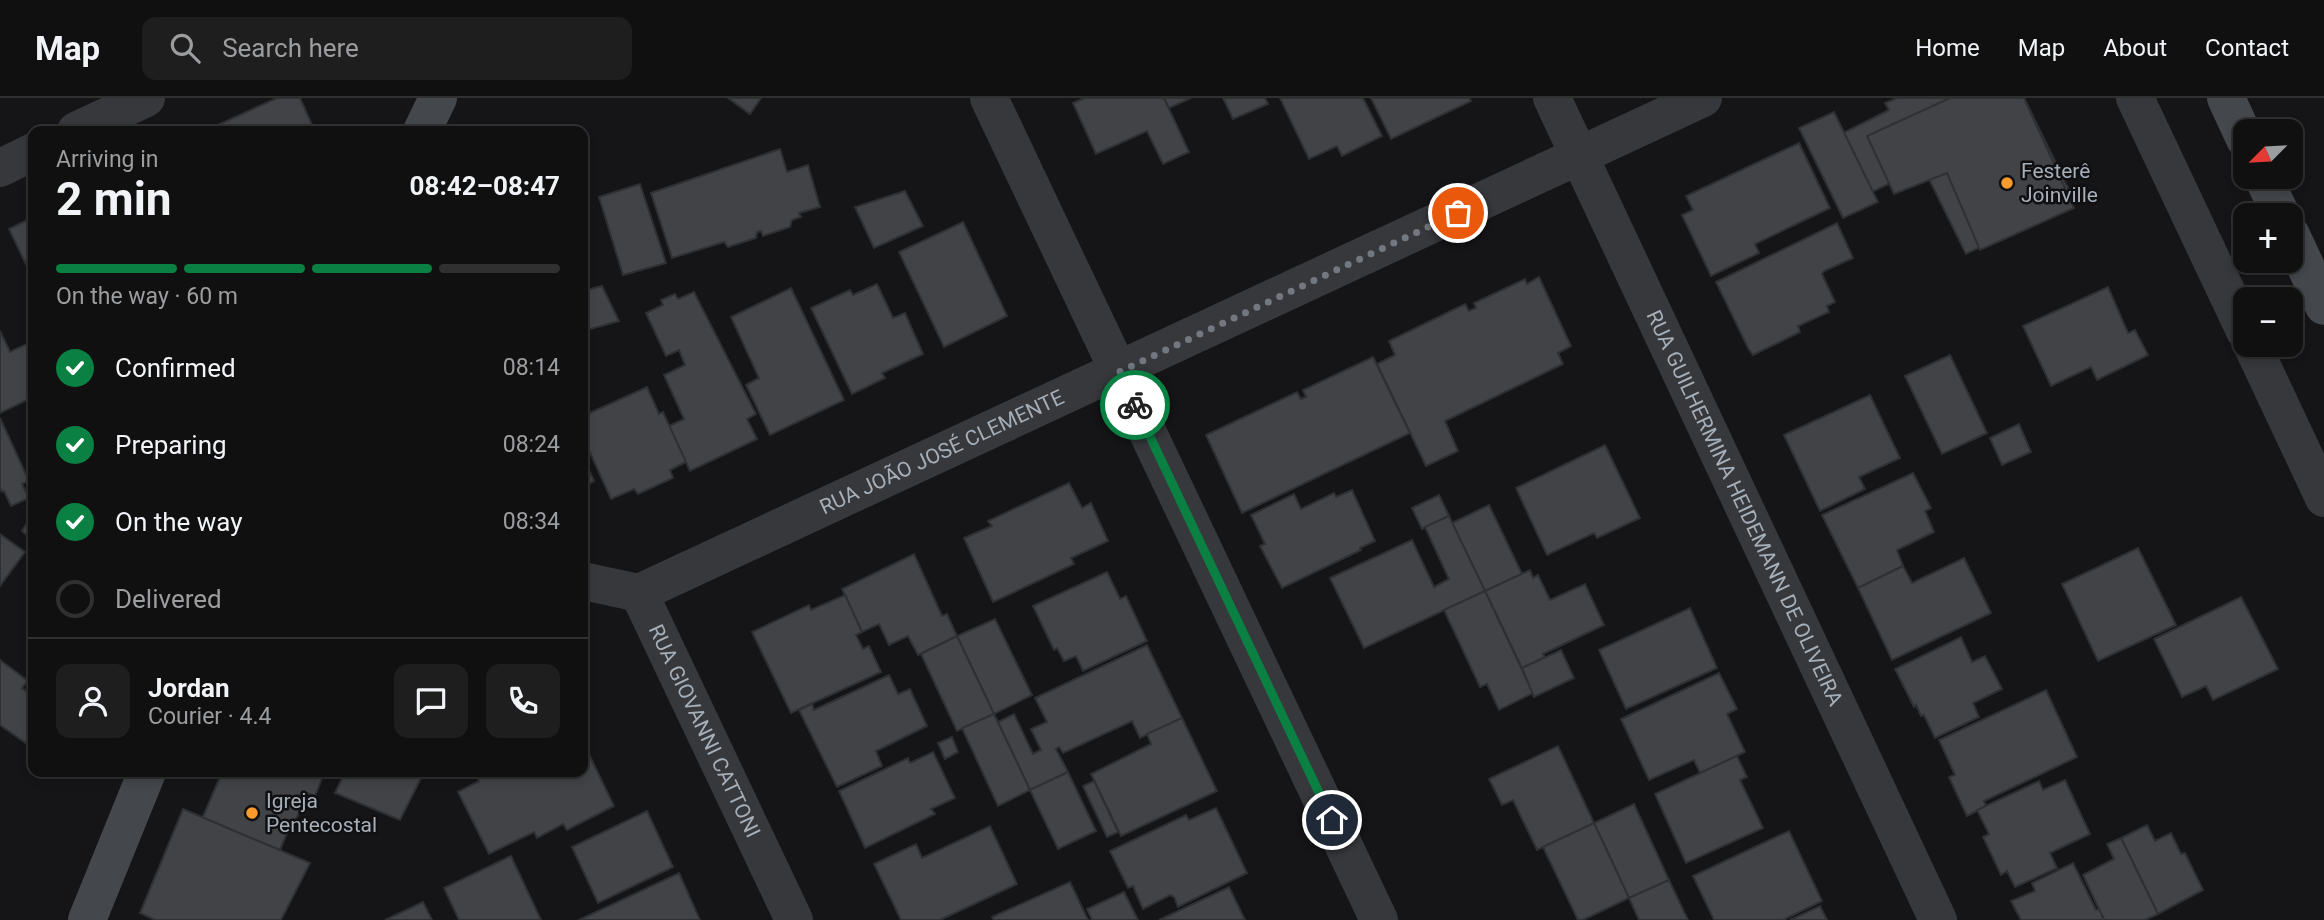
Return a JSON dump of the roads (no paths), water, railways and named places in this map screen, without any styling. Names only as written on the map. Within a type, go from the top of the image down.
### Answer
[{"type":"street","points":[[87,126],[146,98]]},
{"type":"street","points":[[424,126],[438,98]]},
{"type":"street","points":[[989,98],[1379,920]]},
{"type":"street","name":"RUA GUILHERMINA HEIDEMANN DE OLIVEIRA","points":[[1552,98],[1938,920]]},
{"type":"street","name":"RUA JOÃO JOSÉ CLEMENTE","points":[[639,593],[1703,98]]},
{"type":"street","points":[[2135,98],[2233,306]]},
{"type":"street","points":[[2226,98],[2236,119]]},
{"type":"street","points":[[0,168],[28,154]]},
{"type":"street","points":[[2303,261],[2324,306]]},
{"type":"street","points":[[2258,357],[2324,498]]},
{"type":"street","points":[[588,582],[639,593]]},
{"type":"street","name":"RUA GIOVANNI CATTONI","points":[[639,593],[794,920]]},
{"type":"street","points":[[86,920],[146,777]]},
{"type":"place","name":"Festerê Joinville","points":[[2007,183]]},
{"type":"place","name":"Igreja Pentecostal","points":[[252,813]]}]
